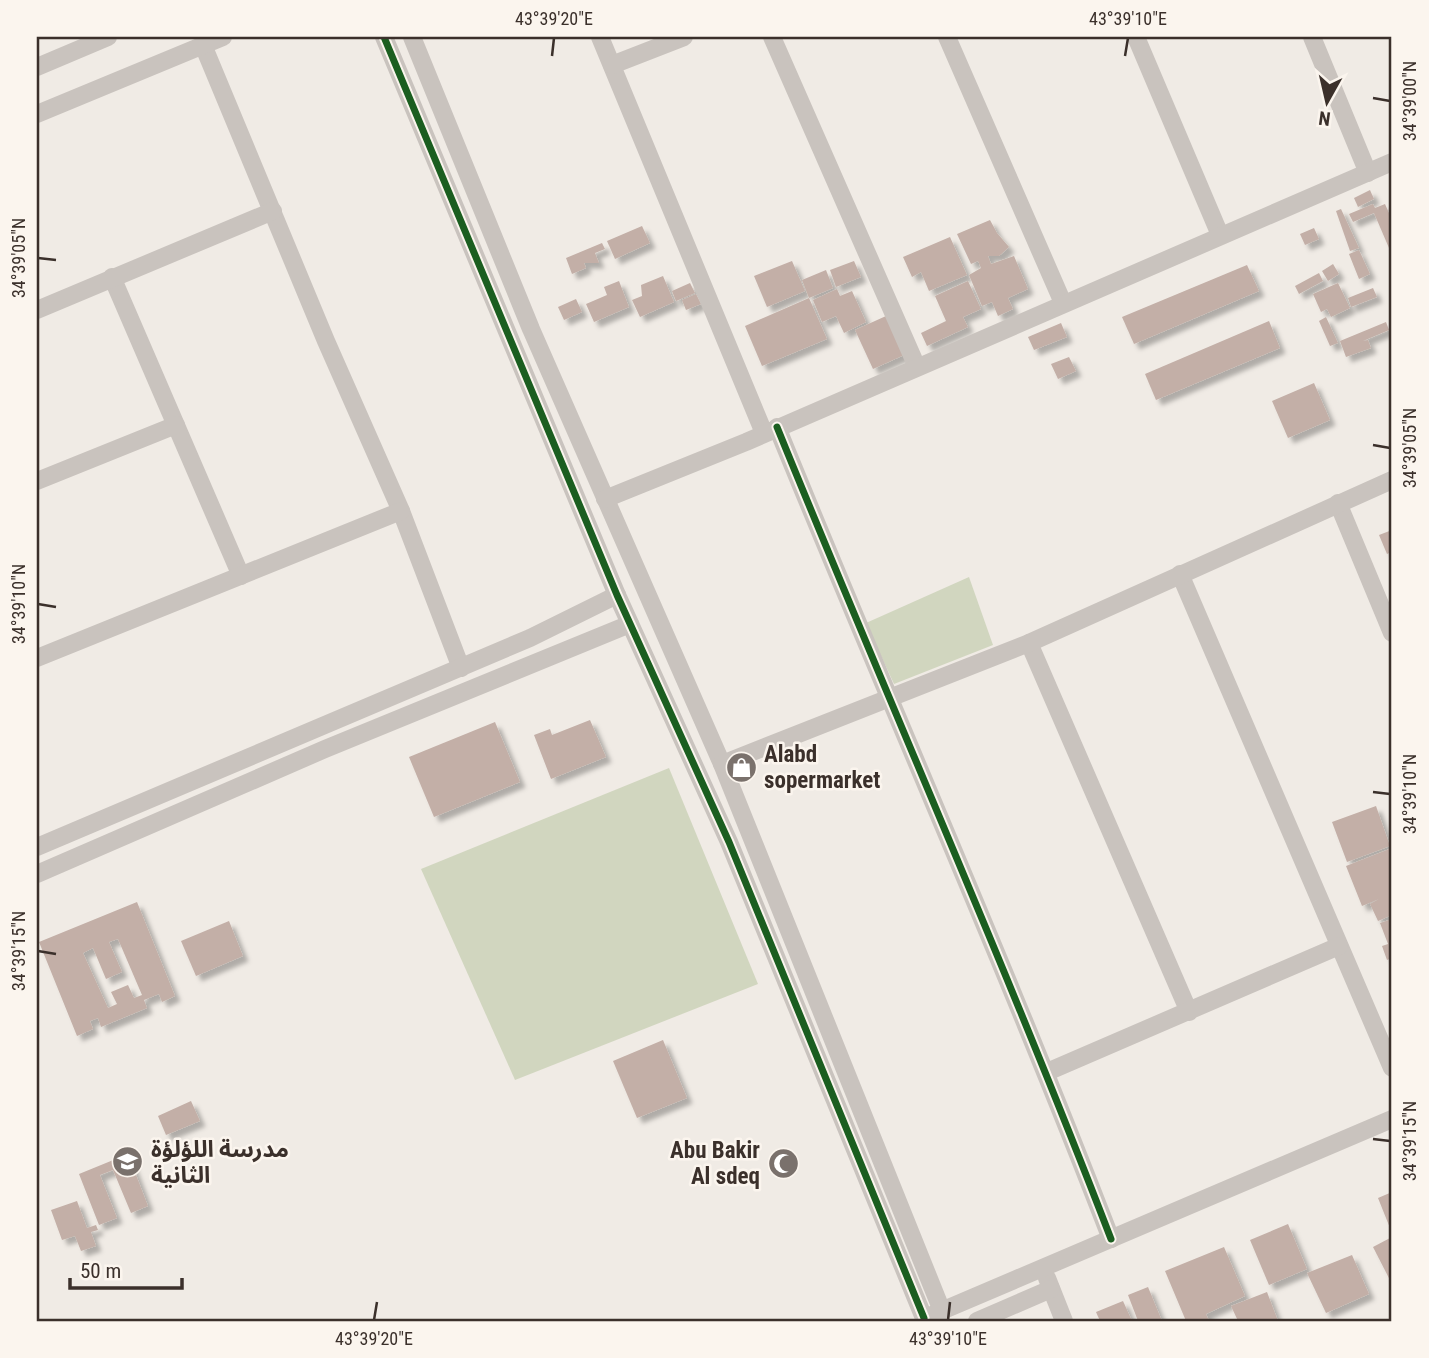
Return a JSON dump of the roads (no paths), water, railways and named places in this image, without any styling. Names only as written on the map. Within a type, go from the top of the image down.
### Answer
[{"type":"street","points":[[37,67],[108,37]]},
{"type":"street","points":[[37,114],[223,37]]},
{"type":"street","points":[[384,37],[617,595],[729,842],[920,1320],[1392,1119]]},
{"type":"street","points":[[412,37],[531,329],[722,764],[942,1311]]},
{"type":"street","points":[[600,37],[1046,1072],[1111,1239]]},
{"type":"street","points":[[612,65],[684,37]]},
{"type":"street","points":[[772,37],[917,366]]},
{"type":"street","points":[[947,37],[1063,303]]},
{"type":"street","points":[[1136,37],[1220,235]]},
{"type":"street","points":[[1312,37],[1368,173]]},
{"type":"street","points":[[203,45],[326,341],[401,511],[461,668]]},
{"type":"street","points":[[605,499],[1392,162]]},
{"type":"street","points":[[37,310],[273,211]]},
{"type":"street","points":[[112,277],[241,576]]},
{"type":"street","points":[[511,338],[531,329]]},
{"type":"street","points":[[37,481],[176,425]]},
{"type":"street","points":[[722,764],[1029,643],[1392,480]]},
{"type":"street","points":[[1338,503],[1392,633]]},
{"type":"street","points":[[37,658],[401,511]]},
{"type":"street","points":[[1180,575],[1392,1068]]},
{"type":"street","points":[[37,847],[461,668],[617,595]]},
{"type":"street","points":[[37,874],[539,660],[630,624]]},
{"type":"street","points":[[530,638],[539,660]]},
{"type":"street","points":[[1029,643],[1189,1012]]},
{"type":"street","points":[[92,824],[87,831],[90,842],[101,846]]},
{"type":"street","points":[[729,842],[751,835]]},
{"type":"street","points":[[57,839],[64,838],[71,845],[72,851],[64,862]]},
{"type":"street","points":[[1046,1072],[1339,946]]},
{"type":"street","points":[[1043,1269],[1064,1321]]},
{"type":"street","points":[[977,1321],[1051,1289]]},
{"type":"place","name":"Alabd sopermarket","points":[[741,767]]},
{"type":"place","name":"مدرسة اللؤلؤة الثانية","points":[[128,1162]]},
{"type":"place","name":"Abu Bakir Al sdeq","points":[[783,1163]]}]
